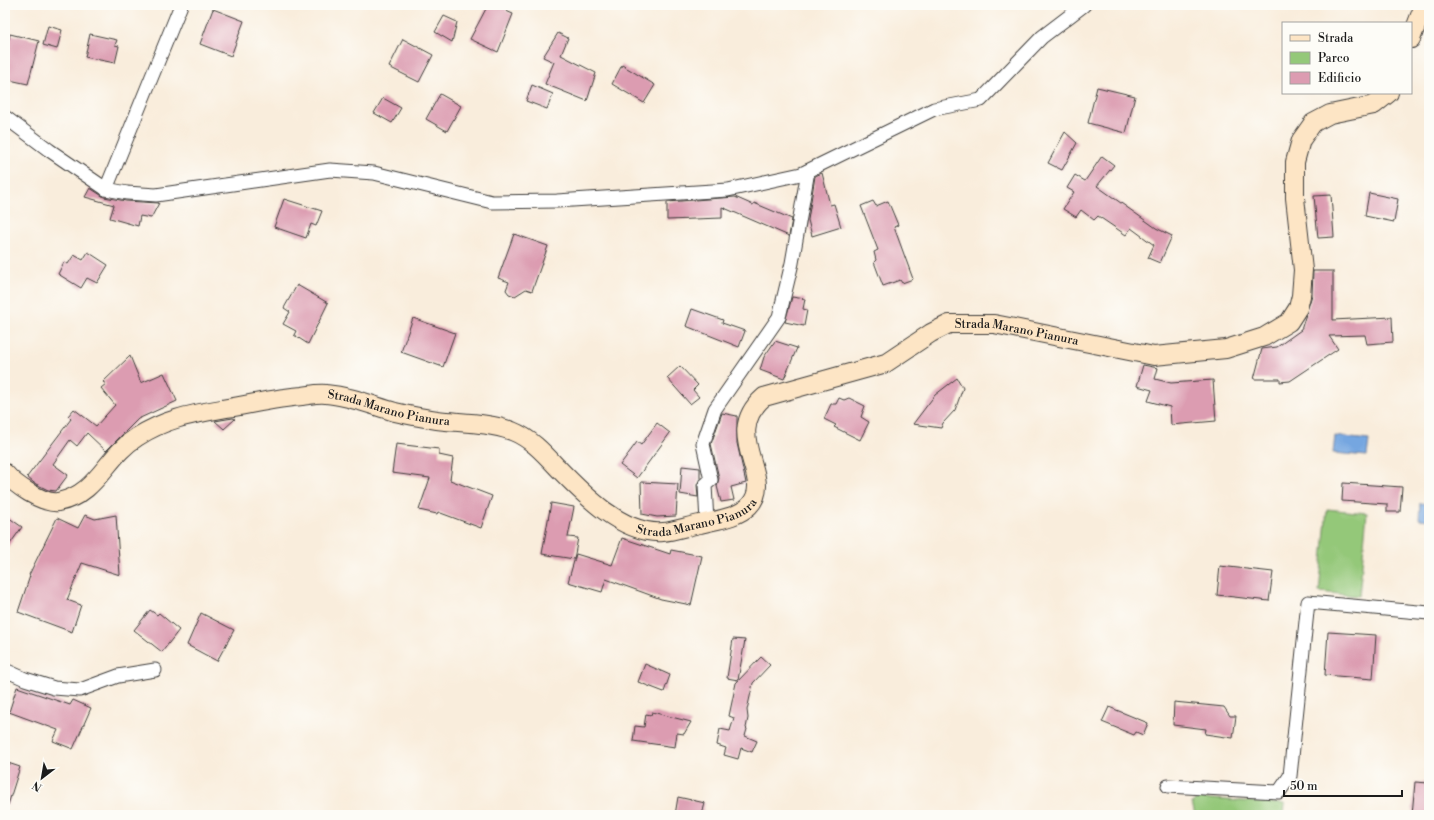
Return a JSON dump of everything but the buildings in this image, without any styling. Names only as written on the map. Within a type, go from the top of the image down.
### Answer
[{"type":"street","points":[[106,189],[181,5]]},
{"type":"street","points":[[5,117],[49,150],[106,189],[127,193],[156,195],[330,170],[374,173],[492,202],[557,201],[728,190],[801,174],[934,108],[981,100],[1042,36],[1084,5]]},
{"type":"street","points":[[1412,36],[1424,5]]},
{"type":"street","name":"Strada Marano Pianura","points":[[5,473],[14,482],[38,497],[55,502],[75,497],[89,488],[110,462],[129,443],[167,421],[186,414],[278,398],[324,394],[351,397],[395,412],[438,420],[472,422],[512,431],[535,444],[582,492],[604,511],[632,526],[661,532],[738,514],[750,505],[758,487],[745,429],[748,416],[754,405],[764,397],[886,363],[931,333],[949,324],[994,324],[1154,356],[1226,349],[1264,337],[1289,322],[1298,308],[1303,270],[1295,198],[1295,162],[1301,140],[1313,123],[1330,114],[1374,104],[1388,94]]},
{"type":"street","points":[[706,522],[705,485],[711,480],[703,444],[715,409],[779,317],[792,263],[808,171]]},
{"type":"street","points":[[1168,786],[1279,792],[1285,785],[1290,776],[1308,602],[1429,613]]},
{"type":"street","points":[[5,670],[25,679],[54,688],[80,690],[118,676],[155,670]]},
{"type":"green space","points":[[1327,509],[1367,513],[1359,596],[1319,592]]},
{"type":"green space","points":[[1199,798],[1285,804],[1284,815],[1195,815],[1192,803]]},
{"type":"water","points":[[1335,436],[1369,440],[1367,456],[1333,453]]},
{"type":"water","points":[[1420,503],[1429,504],[1429,520],[1419,519]]}]
